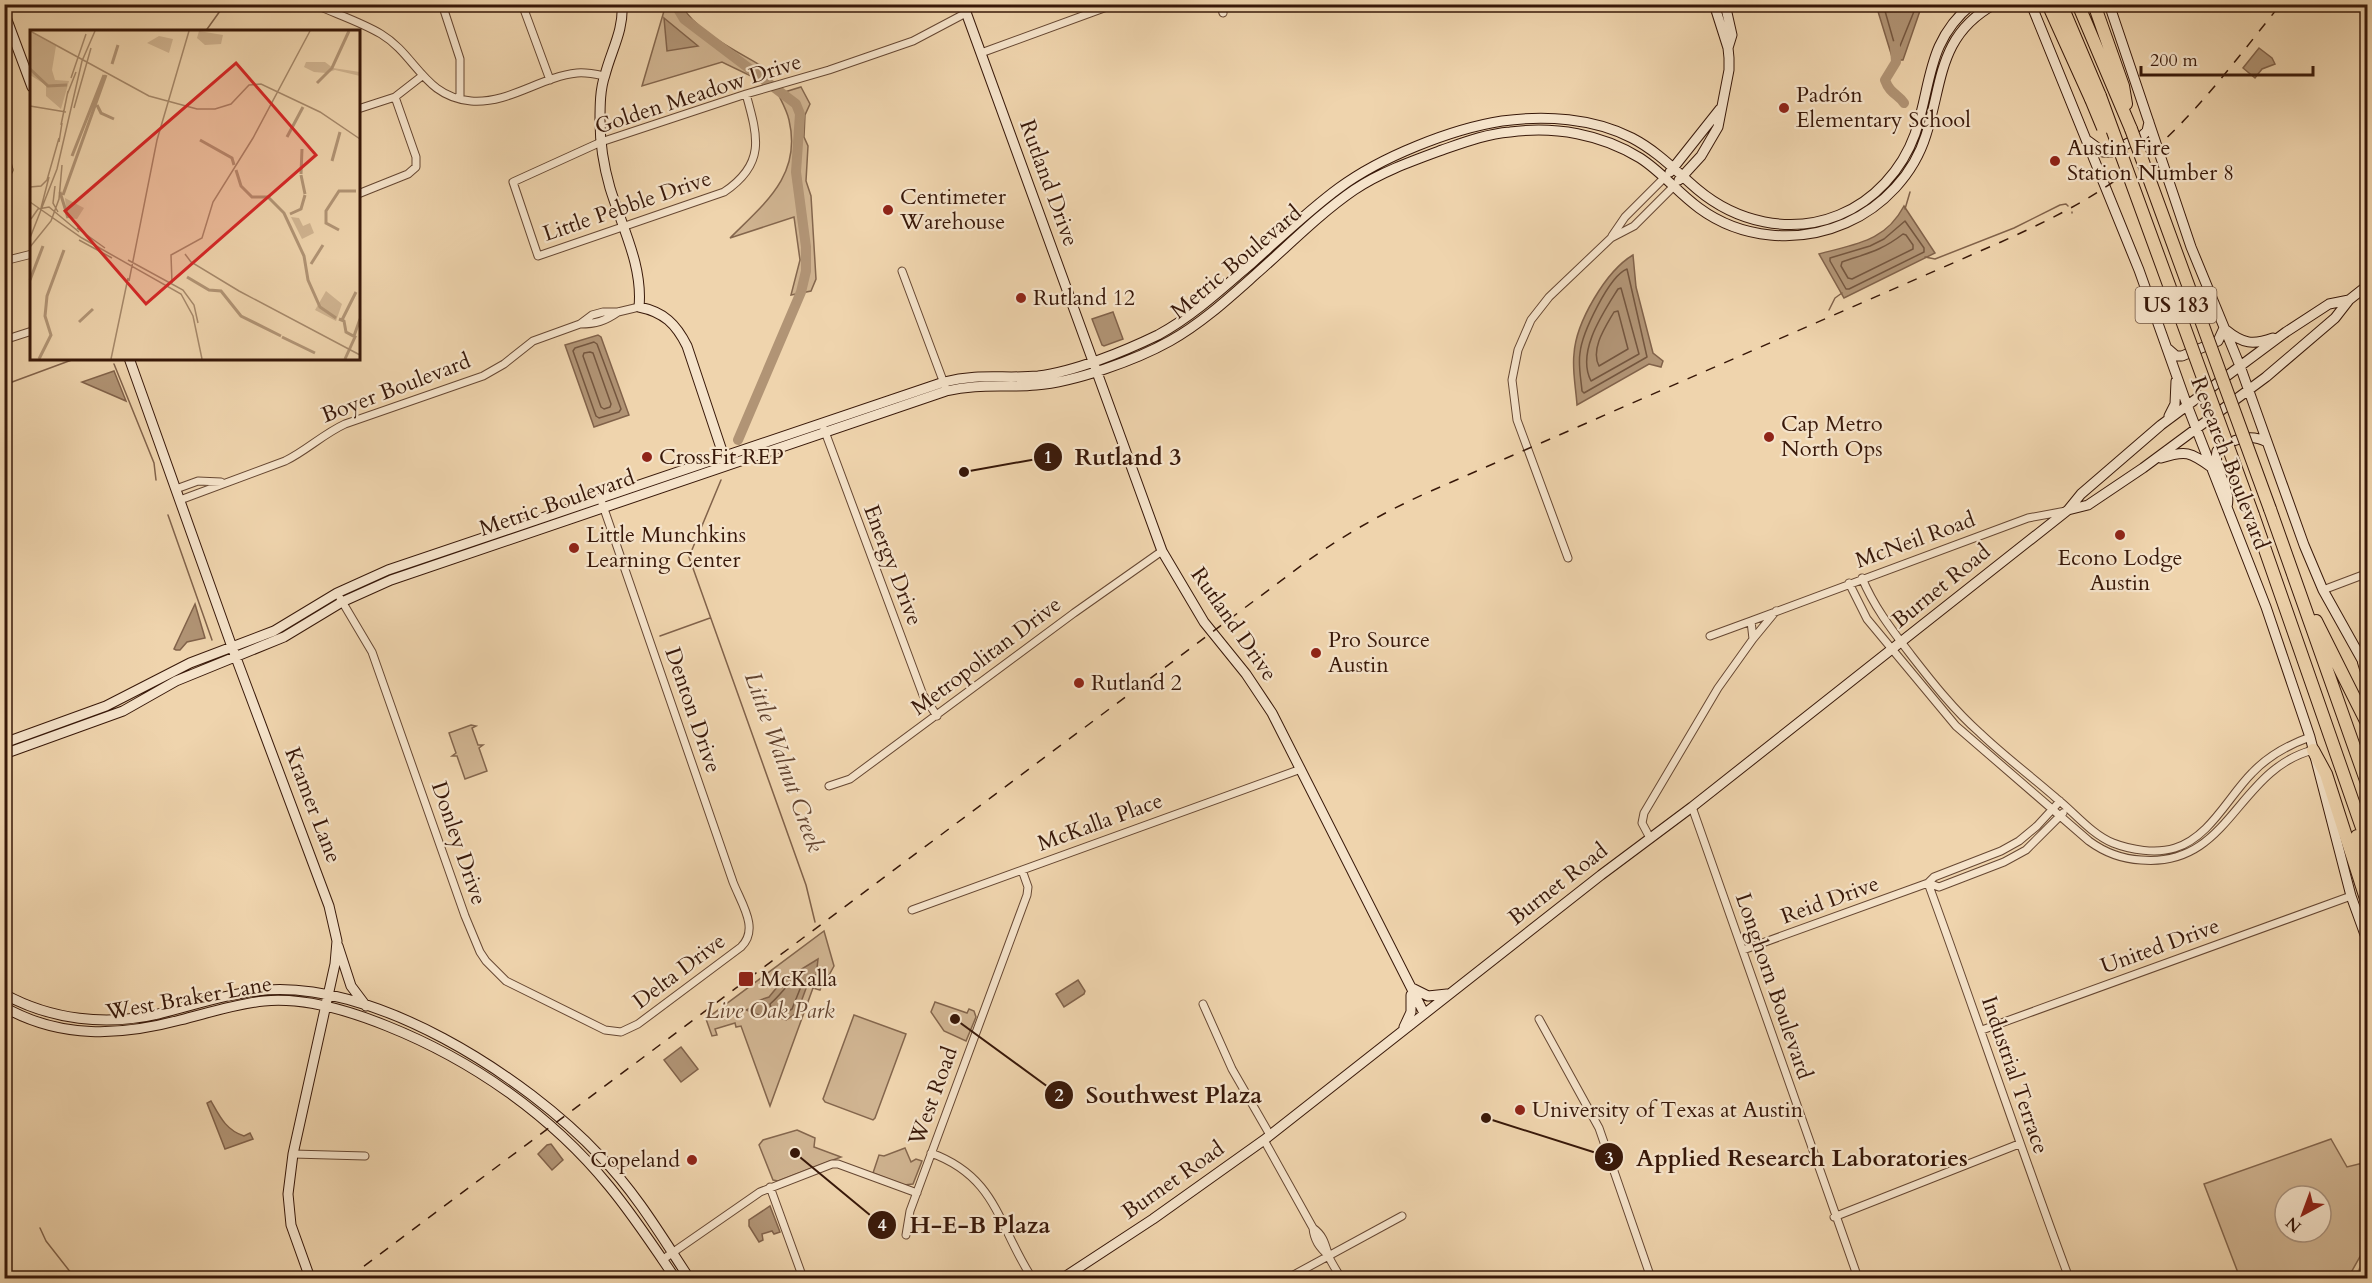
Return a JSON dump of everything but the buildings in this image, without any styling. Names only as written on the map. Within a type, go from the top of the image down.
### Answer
[{"type":"highway","points":[[2048,4],[2095,97]]},
{"type":"highway","name":"US 183","points":[[2061,4],[2095,97],[2125,167],[2253,515],[2367,845]]},
{"type":"highway","points":[[2078,4],[2118,88]]},
{"type":"highway","points":[[2094,4],[2118,88]]},
{"type":"highway","name":"US 183","points":[[2118,88],[2299,589],[2367,786]]},
{"type":"highway","points":[[2299,589],[2367,725]]},
{"type":"highway","points":[[2366,666],[2367,675]]},
{"type":"highway","points":[[2313,750],[2326,774],[2367,905]]},
{"type":"highway","points":[[2340,767],[2367,876]]},
{"type":"main road","points":[[622,4],[618,37],[604,76],[600,120],[609,185],[639,273],[639,307],[660,313],[671,320],[680,332],[687,346],[725,461]]},
{"type":"main road","points":[[1673,187],[1701,156],[1718,127],[1716,122],[1729,70],[1728,48],[1714,4]]},
{"type":"main road","points":[[1725,4],[1732,35],[1728,48]]},
{"type":"main road","name":"Metric Boulevard","points":[[1095,366],[1159,334],[1207,302],[1328,197],[1357,176],[1406,151],[1462,131],[1514,120],[1557,119],[1608,128],[1648,147],[1710,200],[1736,214],[1767,223],[1792,224],[1827,219],[1850,209],[1878,190],[1900,164],[1913,138],[1938,45],[1953,22],[1972,4]]},
{"type":"main road","name":"Metric Boulevard","points":[[4,743],[106,706],[189,663],[284,637],[339,598],[388,570],[602,503],[945,386],[970,381],[1041,385],[1161,345],[1190,329],[1214,310],[1325,213],[1362,185],[1397,167],[1465,142],[1515,131],[1549,130],[1596,138],[1638,157],[1698,208],[1730,226],[1765,235],[1792,236],[1829,230],[1854,220],[1892,192],[1909,170],[1924,142],[1948,50],[1969,23],[1995,4]]},
{"type":"main road","name":"Research Boulevard","points":[[2031,4],[2139,270],[2187,405],[2266,607],[2310,737],[2351,896],[2367,943]]},
{"type":"main road","name":"Research Boulevard","points":[[2109,4],[2191,247],[2240,366],[2303,541],[2323,590],[2366,666]]},
{"type":"main road","name":"Rutland Drive","points":[[964,9],[1162,551],[1204,622],[1265,701],[1424,1013]]},
{"type":"main road","points":[[4,12],[30,82]]},
{"type":"main road","points":[[1664,178],[1720,109]]},
{"type":"main road","points":[[1514,120],[1515,131]]},
{"type":"main road","points":[[2086,139],[2103,152],[2111,152],[2142,136],[2149,123]]},
{"type":"main road","points":[[1913,138],[1924,142]]},
{"type":"main road","points":[[1900,164],[1909,170]]},
{"type":"main road","points":[[1357,176],[1362,185]]},
{"type":"main road","points":[[1792,224],[1792,236]]},
{"type":"main road","name":"Burnet Road","points":[[2068,510],[2088,505],[2248,390],[2335,318],[2349,300],[2367,285]]},
{"type":"main road","name":"Burnet Road","points":[[1063,1278],[1153,1219],[1267,1137],[1692,807],[2068,510],[2081,494],[2187,405],[2281,335],[2329,304],[2349,300]]},
{"type":"main road","points":[[1207,302],[1214,310]]},
{"type":"main road","points":[[2166,347],[2176,356],[2182,356],[2218,341],[2224,327],[2247,343],[2260,343],[2281,335]]},
{"type":"main road","name":"Kramer Lane","points":[[130,360],[234,652],[316,867],[329,906],[337,941],[329,995],[293,1154],[288,1194],[290,1221],[310,1278]]},
{"type":"main road","points":[[2166,421],[2175,404],[2176,375]]},
{"type":"main road","points":[[2227,508],[2230,496],[2216,459],[2217,451],[2248,436],[2256,436],[2267,442]]},
{"type":"main road","points":[[2153,460],[2188,452],[2212,468]]},
{"type":"main road","name":"Metric Boulevard","points":[[4,754],[123,711],[234,652]]},
{"type":"main road","points":[[54,725],[57,735]]},
{"type":"main road","points":[[337,941],[351,986],[366,1006]]},
{"type":"main road","points":[[1410,986],[1418,993],[1428,996],[1449,994]]},
{"type":"main road","points":[[1403,1030],[1412,1006],[1410,986]]},
{"type":"main road","name":"West Braker Lane","points":[[8,995],[51,1013],[89,1020],[120,1021],[256,990],[291,990],[329,995],[366,1006],[442,1037],[486,1062],[562,1118],[603,1159],[628,1189],[689,1278]]},
{"type":"main road","points":[[6,1008],[8,995]]},
{"type":"main road","name":"West Braker Lane","points":[[6,1008],[68,1030],[102,1033],[136,1031],[232,1006],[265,1001],[286,1000],[368,1018],[432,1045],[480,1073],[543,1120],[590,1164],[626,1207],[675,1278]]},
{"type":"main road","points":[[21,1015],[25,1004]]},
{"type":"main road","points":[[174,1009],[179,1021]]},
{"type":"main road","points":[[480,1073],[486,1062]]},
{"type":"street","points":[[314,4],[381,34],[402,50],[422,76],[439,90],[460,99],[478,101],[497,99],[576,73],[604,76]]},
{"type":"street","points":[[442,4],[460,59],[460,99]]},
{"type":"street","points":[[522,4],[550,80]]},
{"type":"street","points":[[751,4],[773,4]]},
{"type":"street","points":[[981,53],[1115,4]]},
{"type":"street","points":[[1220,4],[1223,13]]},
{"type":"street","name":"Golden Meadow Drive","points":[[538,256],[513,182],[602,142],[913,41],[964,9]]},
{"type":"street","points":[[360,108],[396,96],[422,76]]},
{"type":"street","name":"Little Pebble Drive","points":[[538,256],[724,192],[746,175],[753,163],[756,132],[746,94]]},
{"type":"street","points":[[360,193],[408,174],[416,167],[416,157],[396,96]]},
{"type":"street","points":[[4,151],[9,170],[4,180]]},
{"type":"street","points":[[1568,558],[1517,420],[1512,393],[1514,366],[1523,335],[1540,306],[1611,238],[1626,217],[1664,178]]},
{"type":"street","points":[[1611,238],[1634,226],[1673,187]]},
{"type":"street","points":[[4,261],[30,255]]},
{"type":"street","points":[[902,271],[945,386]]},
{"type":"street","name":"Boyer Boulevard","points":[[180,500],[296,456],[331,430],[345,424],[483,376],[504,364],[533,341],[580,324],[596,324],[606,321],[618,312],[639,307]]},
{"type":"street","points":[[4,340],[30,332]]},
{"type":"street","name":"Energy Drive","points":[[824,427],[923,695],[937,716]]},
{"type":"street","name":"Boyer Boulevard","points":[[176,489],[198,481],[223,482]]},
{"type":"street","name":"Denton Drive","points":[[602,503],[751,932]]},
{"type":"street","name":"McNeil Road","points":[[1710,636],[2028,518],[2068,510]]},
{"type":"street","name":"Metropolitan Drive","points":[[829,786],[850,779],[1074,613],[1162,551]]},
{"type":"street","points":[[2323,590],[2367,573]]},
{"type":"street","points":[[1862,578],[1875,607],[1950,703],[1978,732],[2096,833],[2115,843],[2144,850],[2175,848],[2186,843],[2205,828],[2264,762],[2294,743],[2310,737]]},
{"type":"street","points":[[1849,583],[1863,613],[1956,726],[2098,848],[2112,854],[2150,861],[2174,858],[2193,851],[2212,837],[2254,787],[2276,767],[2297,754],[2313,750]]},
{"type":"street","name":"Donley Drive","points":[[339,598],[372,652],[475,942],[486,962],[496,973],[519,988],[605,1030],[621,1032]]},
{"type":"street","name":"McNeil Road","points":[[1650,838],[1642,823],[1644,813],[1718,688],[1776,611]]},
{"type":"street","points":[[1751,621],[1753,639]]},
{"type":"street","name":"McKalla Place","points":[[912,910],[1301,768]]},
{"type":"street","name":"Reid Drive","points":[[1743,950],[1928,883],[1934,877],[2010,847],[2028,835],[2060,801]]},
{"type":"street","name":"Longhorn Boulevard","points":[[1692,807],[1857,1278]]},
{"type":"street","name":"Reid Drive","points":[[1928,883],[1938,887],[2015,856],[2034,843],[2068,808]]},
{"type":"street","name":"West Road","points":[[906,1234],[910,1210],[916,1193],[1027,896],[1028,887],[1022,870]]},
{"type":"street","name":"Industrial Terrace","points":[[1928,883],[1982,1030],[2019,1144],[2069,1278]]},
{"type":"street","name":"United Drive","points":[[1982,1030],[2351,896]]},
{"type":"street","name":"Delta Drive","points":[[621,1032],[638,1024],[741,947],[751,932]]},
{"type":"street","points":[[1203,1004],[1232,1069],[1313,1228],[1320,1233],[1327,1245],[1329,1256],[1341,1278]]},
{"type":"street","points":[[1539,1019],[1599,1128],[1650,1278]]},
{"type":"street","points":[[1834,1217],[2019,1144]]},
{"type":"street","points":[[932,1153],[955,1162],[980,1184],[1032,1278]]},
{"type":"street","points":[[293,1154],[364,1156]]},
{"type":"street","points":[[662,1260],[770,1187],[835,1164],[916,1193]]},
{"type":"street","points":[[770,1187],[803,1278]]},
{"type":"street","points":[[1288,1278],[1402,1216]]},
{"type":"green space","points":[[663,5],[681,5],[696,24],[706,32],[760,65],[755,78],[722,62],[642,86],[664,11]]},
{"type":"green space","points":[[801,87],[810,104],[805,115],[804,137],[808,146],[806,181],[811,196],[816,279],[811,291],[791,295],[800,260],[794,217],[730,238],[767,200],[785,172],[792,139],[788,117],[778,94]]},
{"type":"green space","points":[[471,725],[476,726],[472,728],[478,745],[483,745],[479,748],[487,771],[465,779],[457,756],[452,756],[456,753],[449,733]]},
{"type":"green space","name":"Live Oak Park","points":[[824,931],[834,966],[829,975],[826,974],[820,990],[813,988],[770,1106],[741,1026],[736,1027],[735,1023],[715,1029],[717,1035],[712,1036],[706,1019]]},
{"type":"green space","points":[[935,1002],[967,1013],[969,1009],[974,1011],[976,1017],[966,1041],[944,1031],[931,1012]]},
{"type":"green space","points":[[854,1015],[906,1034],[873,1120],[825,1102],[823,1099]]},
{"type":"green space","points":[[797,1130],[815,1138],[814,1147],[841,1157],[778,1181],[773,1180],[759,1145],[763,1140]]},
{"type":"green space","points":[[2331,1139],[2347,1167],[2367,1162],[2367,1244],[2348,1278],[2240,1278],[2204,1184]]},
{"type":"green space","points":[[905,1148],[911,1162],[916,1159],[922,1161],[913,1184],[904,1185],[873,1173],[879,1155],[884,1156]]},
{"type":"water","points":[[1876,5],[1922,5],[1903,60],[1893,60]]},
{"type":"water","points":[[664,18],[698,46],[667,51]]},
{"type":"water","points":[[2259,48],[2272,58],[2275,64],[2262,69],[2255,78],[2243,68]]},
{"type":"water","points":[[1904,206],[1935,253],[1844,298],[1819,254],[1868,240],[1888,227]]},
{"type":"water","points":[[1633,255],[1636,287],[1653,353],[1663,361],[1661,367],[1649,364],[1577,405],[1574,360],[1580,327],[1603,285]]},
{"type":"water","points":[[1113,312],[1123,339],[1104,346],[1092,319]]},
{"type":"water","points":[[598,335],[601,337],[629,415],[594,427],[565,345]]},
{"type":"water","points":[[114,371],[126,401],[82,382]]},
{"type":"water","points":[[195,604],[205,638],[187,642],[180,650],[176,650],[174,649]]},
{"type":"water","points":[[818,959],[817,968],[820,973],[807,979],[808,983],[797,1013],[786,1020],[768,1013],[762,1016],[746,1010],[755,1006],[754,1002],[769,997],[782,981]]},
{"type":"water","points":[[1078,980],[1085,991],[1084,994],[1064,1007],[1056,994]]},
{"type":"water","points":[[681,1047],[698,1069],[681,1082],[664,1060]]},
{"type":"water","points":[[211,1101],[228,1127],[244,1136],[250,1133],[253,1139],[225,1149],[207,1103]]},
{"type":"water","points":[[551,1144],[563,1160],[552,1170],[538,1154]]},
{"type":"water","points":[[770,1206],[780,1232],[774,1234],[772,1231],[762,1234],[763,1240],[759,1242],[749,1226],[749,1220]]},
{"type":"waterway","points":[[206,30],[225,4]]},
{"type":"waterway","name":"Little Walnut Creek","points":[[675,4],[684,19],[796,104],[800,114],[796,172],[806,247],[806,271],[801,292],[738,440]]},
{"type":"waterway","points":[[1895,46],[1896,62],[1885,80],[1889,88],[1904,103]]},
{"type":"waterway","points":[[1905,209],[1910,192]]},
{"type":"waterway","points":[[1925,257],[1935,259],[2014,228],[2060,205],[2068,206]]},
{"type":"waterway","points":[[1829,310],[1835,298],[1842,293]]},
{"type":"waterway","points":[[4,385],[72,360]]},
{"type":"waterway","points":[[114,364],[154,463],[156,480]]},
{"type":"waterway","name":"Little Walnut Creek","points":[[721,480],[689,557],[806,885],[815,922]]},
{"type":"waterway","points":[[168,515],[212,640]]},
{"type":"waterway","name":"Little Walnut Creek","points":[[660,636],[710,618]]},
{"type":"waterway","points":[[40,1228],[46,1241],[75,1278]]},
{"type":"waterway","points":[[2359,1278],[2368,1262]]},
{"type":"railway","points":[[348,1278],[1336,541],[1414,499],[2001,242],[2075,205],[2127,172],[2163,142],[2216,85],[2281,4]]},
{"type":"place","name":"Padrón Elementary School","points":[[1784,108]]},
{"type":"place","name":"Austin Fire Station Number 8","points":[[2055,161]]},
{"type":"place","name":"Centimeter Warehouse","points":[[888,210]]},
{"type":"place","name":"Rutland 12","points":[[1021,298]]},
{"type":"place","name":"Cap Metro North Ops","points":[[1769,437]]},
{"type":"place","name":"CrossFit REP","points":[[647,457]]},
{"type":"place","name":"Rutland 3","points":[[964,472]]},
{"type":"place","name":"Econo Lodge Austin","points":[[2120,535]]},
{"type":"place","name":"Little Munchkins Learning Center","points":[[574,548]]},
{"type":"place","name":"Pro Source Austin","points":[[1316,653]]},
{"type":"place","name":"Rutland 2","points":[[1079,683]]},
{"type":"place","name":"McKalla","points":[[746,979]]},
{"type":"place","name":"Southwest Plaza","points":[[955,1019]]},
{"type":"place","name":"University of Texas at Austin","points":[[1520,1110]]},
{"type":"place","name":"Applied Research Laboratories","points":[[1486,1118]]},
{"type":"place","name":"H-E-B Plaza","points":[[795,1153]]},
{"type":"place","name":"Copeland","points":[[692,1160]]}]
